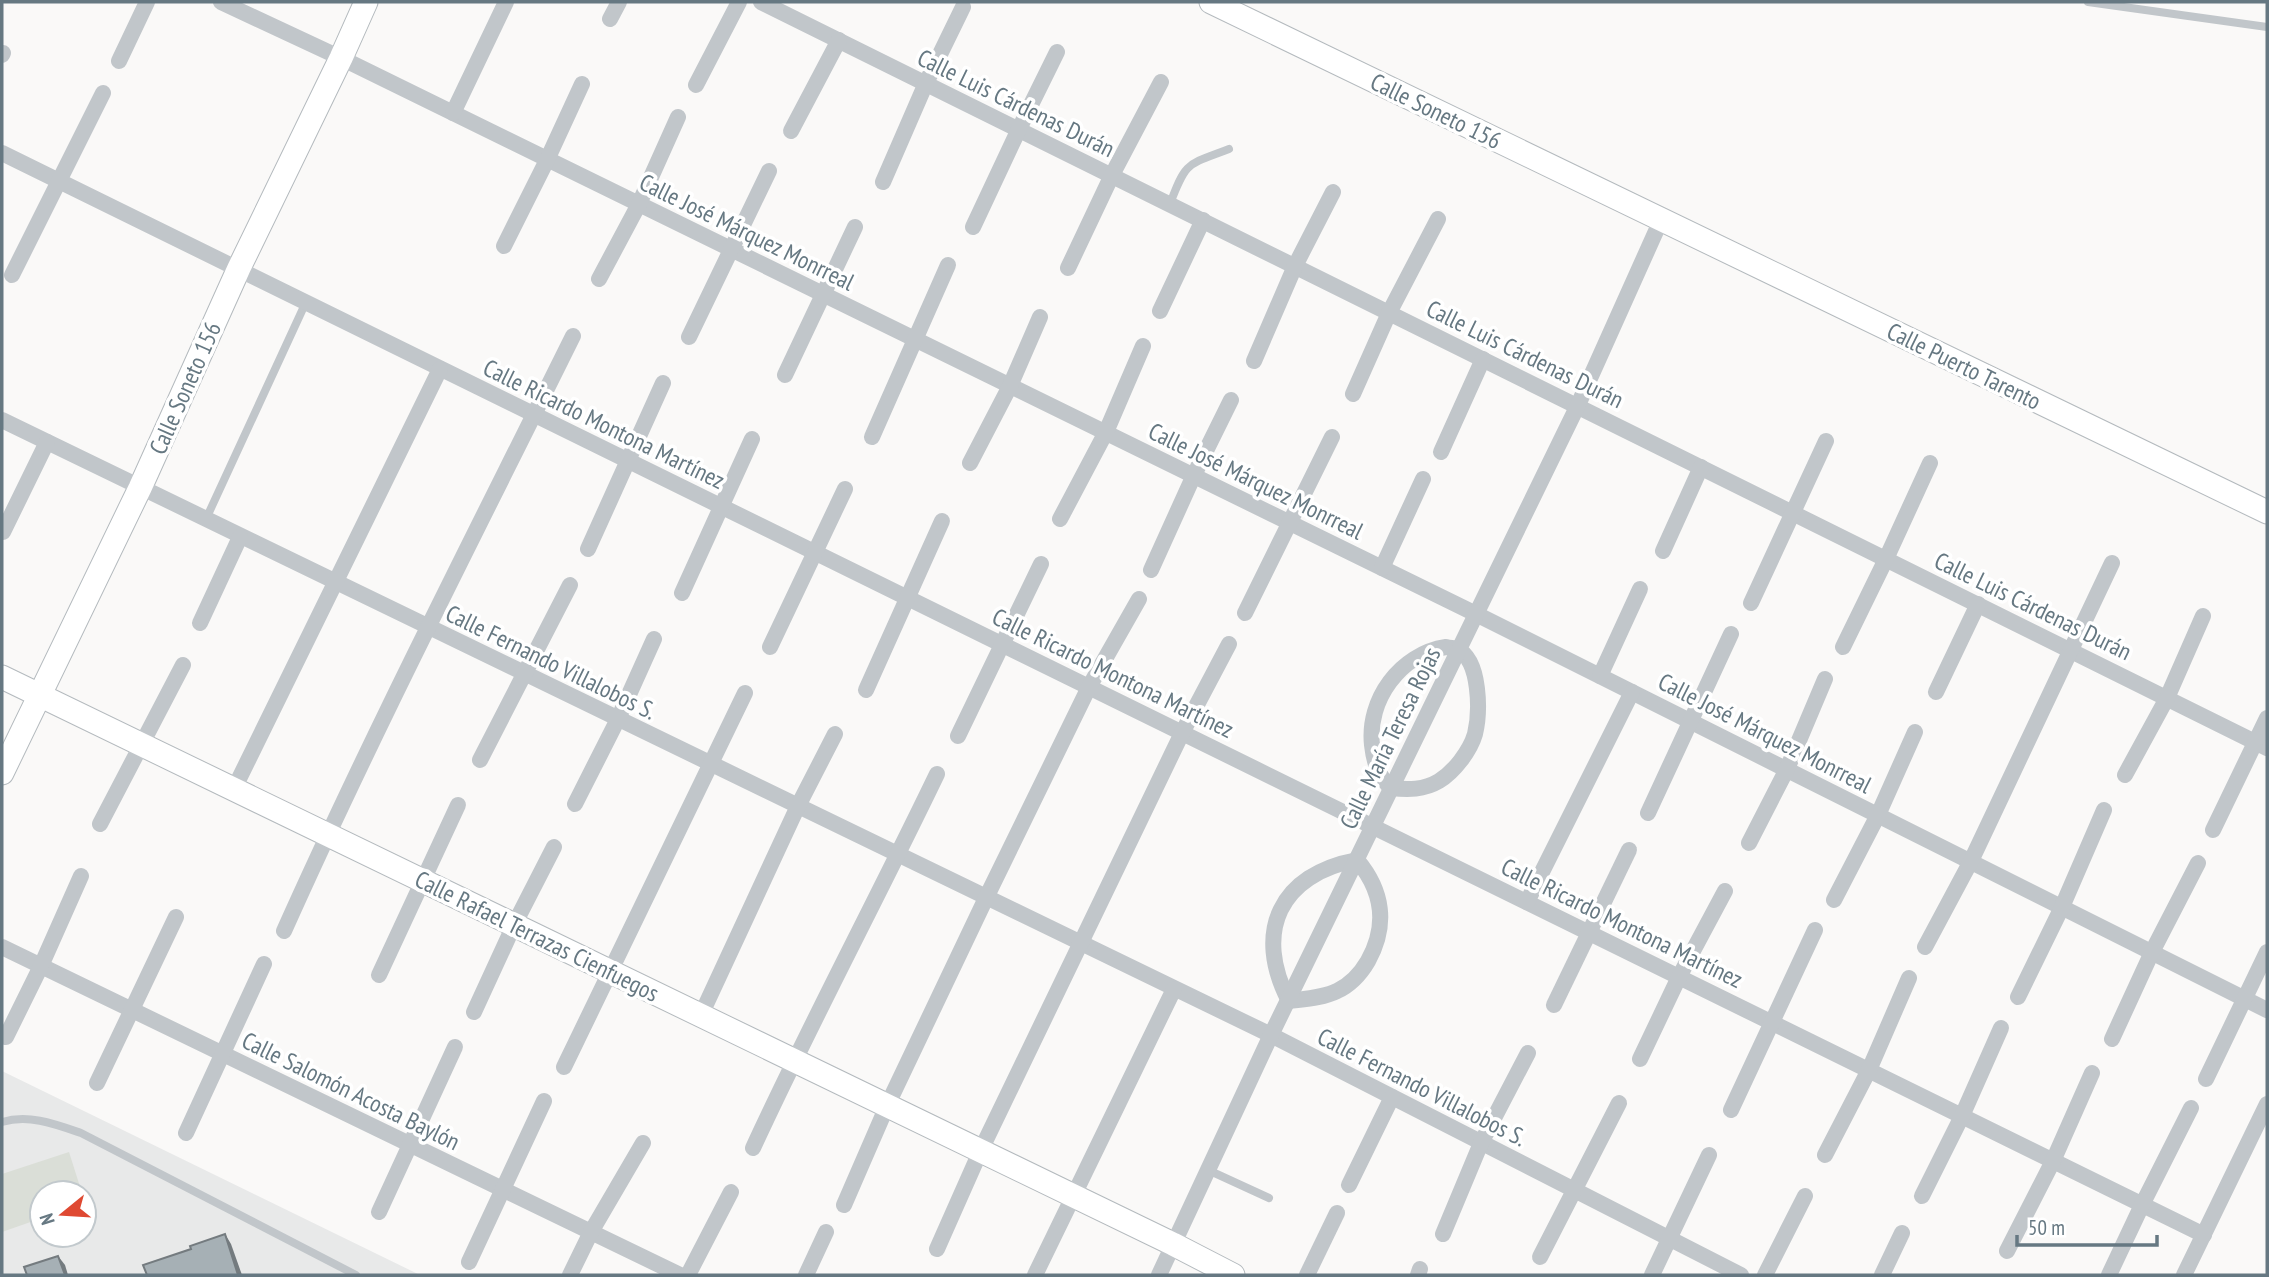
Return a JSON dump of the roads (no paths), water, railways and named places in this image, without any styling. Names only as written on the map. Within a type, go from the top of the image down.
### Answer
[{"type":"street","points":[[119,61],[147,2]]},
{"type":"street","name":"Calle José Márquez Monrreal","points":[[221,2],[341,58],[1194,475],[2267,1010]]},
{"type":"street","name":"Calle Soneto 156","points":[[2,773],[140,488],[239,268],[366,2]]},
{"type":"street","points":[[453,113],[506,2]]},
{"type":"street","points":[[610,19],[619,2]]},
{"type":"street","points":[[696,85],[739,2]]},
{"type":"street","name":"Calle Luis Cárdenas Durán","points":[[761,2],[2261,745]]},
{"type":"street","name":"Calle Soneto 156","points":[[1211,2],[1661,220]]},
{"type":"street","points":[[883,182],[963,7]]},
{"type":"street","points":[[791,131],[838,40]]},
{"type":"street","points":[[973,227],[1057,52]]},
{"type":"street","points":[[1068,268],[1112,175],[1161,82]]},
{"type":"street","points":[[504,246],[582,84]]},
{"type":"street","points":[[12,275],[103,93]]},
{"type":"street","points":[[599,278],[639,204],[678,117]]},
{"type":"street","name":"Calle Ricardo Montona Martínez","points":[[2,153],[2204,1235]]},
{"type":"street","points":[[689,337],[769,171]]},
{"type":"street","points":[[1254,361],[1295,266],[1333,192]]},
{"type":"street","points":[[1353,394],[1389,313],[1438,219]]},
{"type":"street","points":[[1160,311],[1203,220]]},
{"type":"street","name":"Calle María Teresa Rojas","points":[[1159,1275],[1271,1035],[1578,405],[1661,220]]},
{"type":"street","name":"Calle Puerto Tarento","points":[[1661,220],[2267,512]]},
{"type":"street","points":[[785,375],[855,228]]},
{"type":"street","points":[[872,437],[948,265]]},
{"type":"street","points":[[970,463],[1010,386],[1040,317]]},
{"type":"street","points":[[284,931],[327,834],[427,627],[573,336]]},
{"type":"street","points":[[1060,519],[1106,432],[1143,346]]},
{"type":"street","points":[[1441,452],[1483,359]]},
{"type":"street","points":[[234,789],[440,369]]},
{"type":"street","points":[[588,549],[663,383]]},
{"type":"street","points":[[1152,570],[1230,400]]},
{"type":"street","name":"Calle Fernando Villalobos S.","points":[[2,420],[1271,1035],[1741,1275]]},
{"type":"street","points":[[1245,613],[1332,437]]},
{"type":"street","points":[[682,593],[752,439]]},
{"type":"street","points":[[1751,603],[1826,441]]},
{"type":"street","points":[[4,532],[47,442]]},
{"type":"street","points":[[1843,646],[1930,463]]},
{"type":"street","points":[[1663,551],[1701,467]]},
{"type":"street","points":[[1382,568],[1423,479]]},
{"type":"street","points":[[769,647],[845,489]]},
{"type":"street","points":[[866,690],[942,521]]},
{"type":"street","points":[[200,623],[240,537]]},
{"type":"street","points":[[1925,947],[1971,861],[2112,563]]},
{"type":"street","points":[[958,736],[1041,564]]},
{"type":"street","points":[[480,760],[570,585]]},
{"type":"street","points":[[1600,676],[1640,589]]},
{"type":"street","points":[[844,1205],[887,1106],[986,898],[1089,687],[1139,599]]},
{"type":"street","points":[[1936,692],[1978,604]]},
{"type":"street","points":[[2125,775],[2167,698],[2203,616]]},
{"type":"street","points":[[1648,813],[1731,634]]},
{"type":"street","points":[[575,804],[654,639]]},
{"type":"street","points":[[937,1249],[980,1152],[1182,733],[1229,644]]},
{"type":"street","points":[[1440,648],[1459,649],[1470,662],[1479,703],[1470,746],[1440,780],[1418,789],[1391,788],[1381,779],[1373,753],[1371,728],[1377,702],[1395,676],[1420,656],[1440,648]]},
{"type":"street","points":[[100,824],[183,665]]},
{"type":"street","name":"Calle Rafael Terrazas Cienfuegos","points":[[2,677],[1233,1275]]},
{"type":"street","points":[[1749,842],[1787,769],[1825,679]]},
{"type":"street","points":[[1527,902],[1632,692]]},
{"type":"street","points":[[564,1067],[745,693]]},
{"type":"street","points":[[2213,830],[2261,745],[2267,718]]},
{"type":"street","points":[[1833,901],[1878,815],[1915,732]]},
{"type":"street","points":[[701,1015],[797,806],[835,734]]},
{"type":"street","points":[[753,1148],[793,1060],[937,774]]},
{"type":"street","points":[[379,975],[458,805]]},
{"type":"street","points":[[2018,997],[2062,907],[2104,810]]},
{"type":"street","points":[[474,1012],[554,847]]},
{"type":"street","points":[[1554,1005],[1629,850]]},
{"type":"street","points":[[1357,860],[1371,882],[1379,902],[1380,935],[1374,950],[1354,980],[1338,991],[1289,1001],[1278,978],[1272,951],[1272,935],[1283,906],[1302,881],[1313,874],[1357,860]]},
{"type":"street","points":[[2112,1039],[2152,952],[2198,863]]},
{"type":"street","points":[[6,1037],[81,876]]},
{"type":"street","points":[[1640,1059],[1679,977],[1725,891]]},
{"type":"street","points":[[97,1083],[176,917]]},
{"type":"street","points":[[1731,1110],[1815,930]]},
{"type":"street","name":"Calle Salomón Acosta Baylón","points":[[2,947],[680,1275]]},
{"type":"street","points":[[2206,1079],[2267,952]]},
{"type":"street","points":[[186,1133],[264,964]]},
{"type":"street","points":[[1825,1155],[1868,1070],[1909,978]]},
{"type":"street","points":[[1035,1275],[1174,989]]},
{"type":"street","points":[[1922,1196],[1962,1116],[2001,1028]]},
{"type":"street","points":[[379,1212],[455,1047]]},
{"type":"street","points":[[1443,1234],[1481,1143],[1528,1053]]},
{"type":"street","points":[[2007,1251],[2053,1161],[2092,1073]]},
{"type":"street","points":[[1349,1185],[1392,1097]]},
{"type":"street","points":[[469,1262],[544,1101]]},
{"type":"street","points":[[1540,1257],[1619,1103]]},
{"type":"street","points":[[2184,1275],[2267,1104]]},
{"type":"street","points":[[2109,1275],[2191,1108]]},
{"type":"street","points":[[570,1275],[590,1232],[643,1143]]},
{"type":"street","points":[[1652,1275],[1709,1154]]},
{"type":"street","points":[[688,1275],[731,1192]]},
{"type":"street","points":[[1765,1275],[1805,1196]]},
{"type":"street","points":[[1307,1275],[1338,1213]]},
{"type":"street","points":[[806,1275],[826,1232]]},
{"type":"street","points":[[1882,1275],[1902,1233]]},
{"type":"lane","points":[[2088,2],[2267,27]]},
{"type":"lane","points":[[1170,204],[1186,168],[1229,149]]},
{"type":"lane","points":[[206,519],[306,302]]},
{"type":"lane","points":[[2,1122],[13,1119],[47,1121],[81,1133],[356,1275]]},
{"type":"lane","points":[[1208,1169],[1269,1198]]}]
